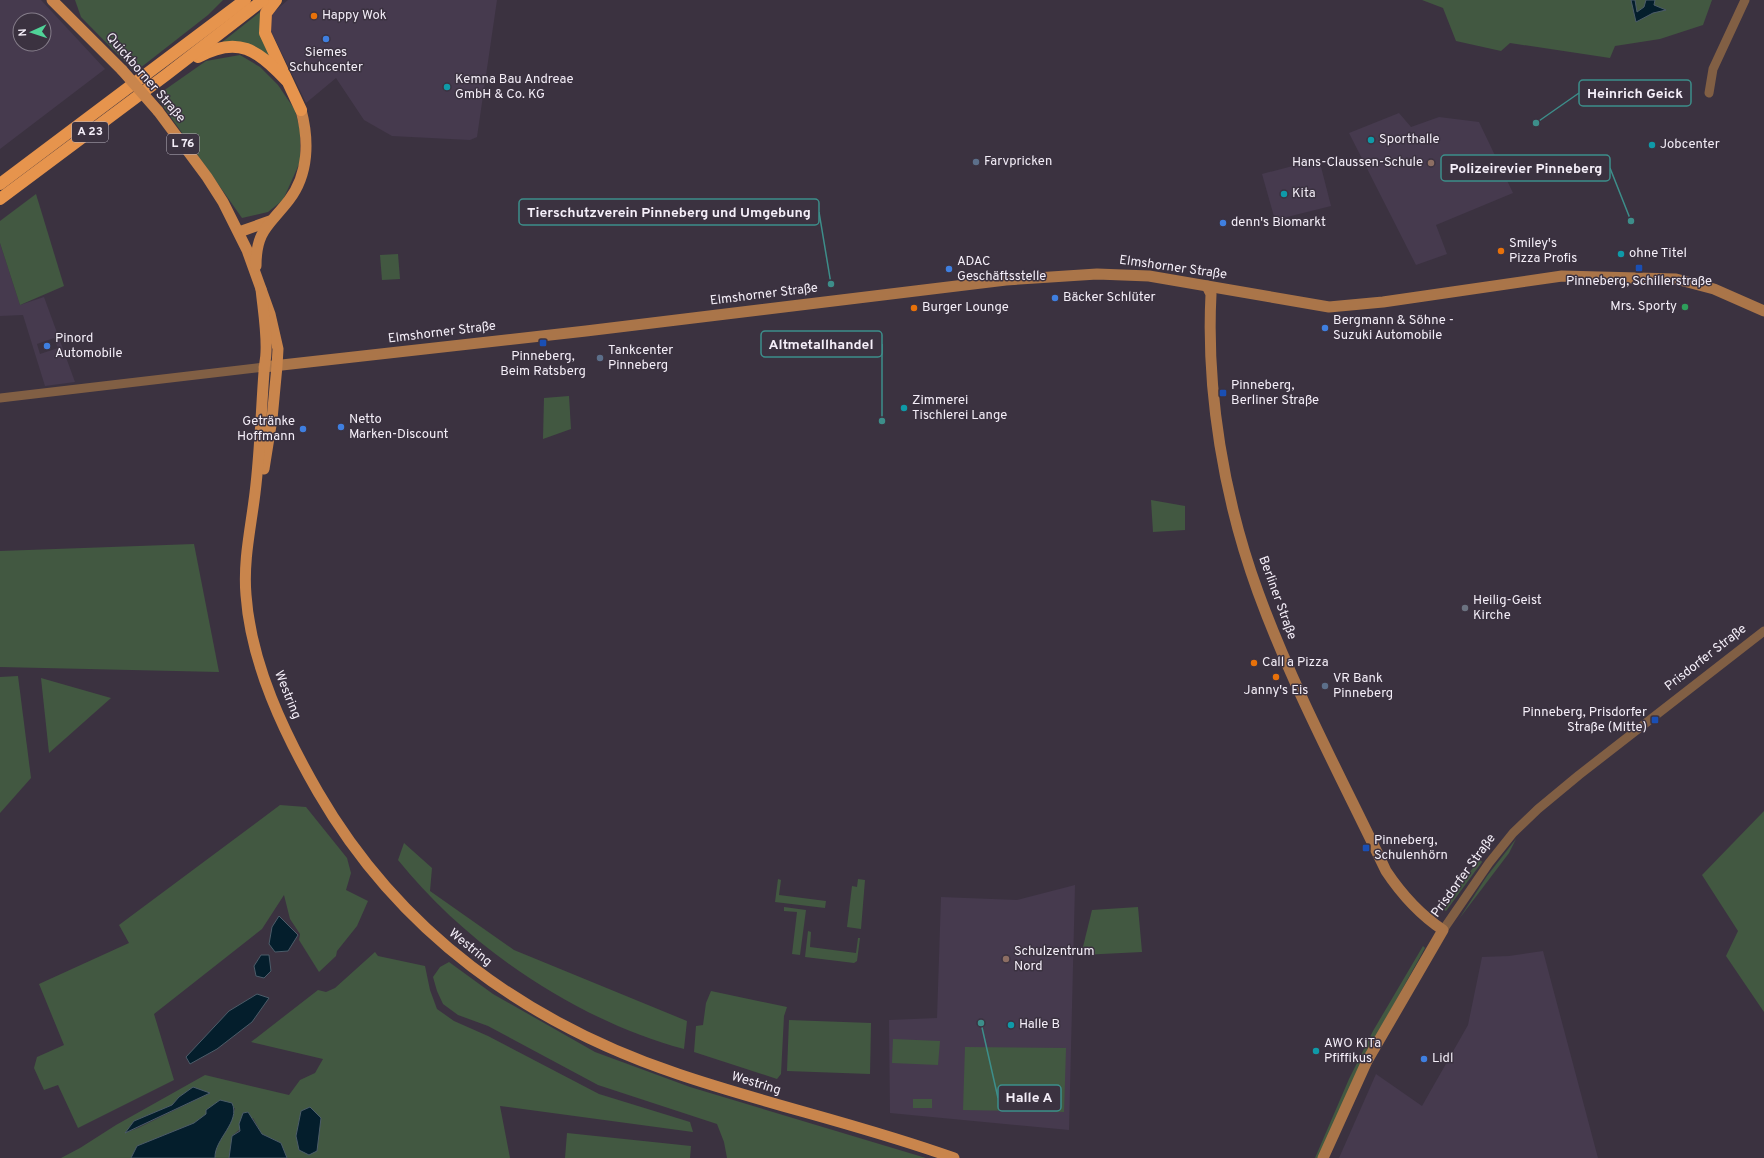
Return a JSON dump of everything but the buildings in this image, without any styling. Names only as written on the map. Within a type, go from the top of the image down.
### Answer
[{"type":"highway","points":[[200,35],[234,0]]},
{"type":"highway","name":"A 23","points":[[0,184],[245,0]]},
{"type":"highway","name":"A 23","points":[[0,199],[166,75],[263,0]]},
{"type":"highway","points":[[276,0],[266,13],[265,32],[301,110]]},
{"type":"highway","points":[[166,75],[210,50],[234,46],[252,51],[268,61],[286,80]]},
{"type":"main road","name":"Quickborner Straße","points":[[52,0],[122,70],[158,111],[207,177],[239,232],[256,272],[270,314],[278,349],[278,366]]},
{"type":"main road","points":[[256,272],[256,249],[262,232],[270,220],[290,199],[298,184],[305,165],[306,147],[301,110]]},
{"type":"main road","points":[[239,232],[270,220]]},
{"type":"main road","points":[[244,242],[262,232]]},
{"type":"main road","name":"Elmshorner Straße","points":[[264,367],[586,331],[1006,280],[1120,274],[1149,276],[1329,307],[1383,302],[1562,276],[1676,279],[1714,289],[1764,311]]},
{"type":"main road","name":"Berliner Straße","points":[[1207,286],[1211,294],[1210,353],[1219,439],[1235,511],[1258,591],[1278,642],[1386,871],[1401,894],[1418,911],[1443,930]]},
{"type":"main road","name":"Quickborner Straße","points":[[261,289],[266,353],[264,367]]},
{"type":"main road","name":"Westring","points":[[255,494],[264,465],[272,419],[278,366]]},
{"type":"main road","name":"Westring","points":[[264,367],[255,494],[247,543],[246,595],[253,638],[260,665],[273,700],[300,759],[326,807],[360,855],[401,904],[422,925],[470,967],[496,986],[537,1012],[584,1037],[677,1074],[912,1144],[954,1158]]},
{"type":"main road","name":"Prisdorfer Straße","points":[[1323,1158],[1367,1061],[1443,930]]},
{"type":"street","points":[[1709,93],[1712,69],[1745,0]]},
{"type":"street","name":"Elmshorner Straße","points":[[0,398],[264,367]]},
{"type":"street","name":"Prisdorfer Straße","points":[[1443,930],[1489,863],[1514,833],[1538,809],[1579,775],[1764,631]]},
{"type":"shaded area","points":[[0,0],[41,0],[105,69],[0,149]]},
{"type":"shaded area","points":[[288,0],[497,0],[477,137],[470,140],[392,136],[364,120],[336,78],[306,103],[270,29],[270,15]]},
{"type":"shaded area","name":"Hans-Claussen-Schule","points":[[1399,113],[1411,127],[1439,117],[1479,122],[1513,193],[1436,225],[1447,254],[1416,265],[1349,133]]},
{"type":"shaded area","points":[[1319,159],[1331,206],[1275,220],[1262,174]]},
{"type":"shaded area","points":[[0,243],[20,305],[44,297],[75,382],[45,386],[23,315],[0,316]],"holes":[[[54,338],[58,348],[40,354],[37,344]]]},
{"type":"shaded area","name":"Schulzentrum Nord","points":[[1075,885],[1069,1130],[890,1113],[889,1020],[937,1018],[941,897],[1017,900]]},
{"type":"shaded area","points":[[1543,951],[1598,1158],[1339,1158],[1376,1074],[1422,1106],[1468,1025],[1482,957],[1509,956]]},
{"type":"green space","points":[[75,0],[223,0],[208,15],[135,72],[81,17]]},
{"type":"green space","points":[[1422,0],[1712,0],[1703,25],[1660,39],[1615,46],[1610,58],[1510,43],[1501,51],[1456,41],[1443,8]]},
{"type":"green space","points":[[260,12],[260,33],[270,57],[221,43]]},
{"type":"green space","points":[[240,55],[260,67],[278,85],[295,110],[300,130],[300,162],[283,200],[268,212],[242,218],[156,96],[206,61]]},
{"type":"green space","points":[[36,194],[64,286],[20,305],[0,243],[0,221]]},
{"type":"green space","points":[[398,254],[400,279],[382,280],[380,255]]},
{"type":"green space","points":[[569,396],[571,429],[543,439],[544,398]]},
{"type":"green space","points":[[1151,500],[1185,506],[1185,530],[1153,532]]},
{"type":"green space","points":[[194,544],[219,672],[0,667],[0,551]]},
{"type":"green space","points":[[18,676],[31,778],[0,813],[0,677]]},
{"type":"green space","points":[[41,678],[111,698],[49,753]]},
{"type":"green space","points":[[280,805],[306,807],[347,858],[351,873],[346,890],[368,901],[357,926],[337,951],[336,956],[319,972],[299,940],[300,934],[290,919],[284,895],[262,929],[154,1014],[174,1080],[78,1128],[58,1085],[44,1090],[34,1068],[37,1057],[64,1045],[39,984],[129,943],[119,925]]},
{"type":"green space","points":[[1764,811],[1764,1012],[1726,956],[1738,931],[1702,875]]},
{"type":"green space","points":[[1516,839],[1509,853],[1459,919],[1487,876]]},
{"type":"green space","points":[[404,843],[432,868],[430,891],[514,950],[687,1021],[684,1049],[644,1036],[604,1019],[565,999],[527,976],[491,950],[457,922],[426,892],[398,860]]},
{"type":"green space","points":[[1480,859],[1482,862],[1446,911],[1444,910],[1465,878]]},
{"type":"green space","points":[[778,879],[781,880],[779,895],[826,901],[825,908],[775,902]]},
{"type":"green space","points":[[858,879],[865,880],[861,929],[847,927],[852,886],[857,887]]},
{"type":"green space","points":[[784,907],[806,910],[800,955],[792,954],[797,912],[784,911]]},
{"type":"green space","points":[[1138,907],[1142,952],[1081,955],[1092,910]]},
{"type":"green space","points":[[808,931],[811,932],[810,947],[856,953],[858,938],[860,938],[857,961],[854,963],[805,957]]},
{"type":"green space","points":[[1423,946],[1425,948],[1363,1060],[1318,1158],[1315,1158],[1349,1079],[1373,1031]]},
{"type":"green space","points":[[375,952],[378,956],[425,966],[430,990],[437,1009],[454,1021],[488,1036],[599,1094],[690,1122],[693,1132],[500,1106],[510,1158],[287,1158],[281,1143],[262,1134],[253,1118],[232,1136],[229,1158],[215,1158],[217,1146],[235,1108],[206,1114],[194,1123],[137,1146],[131,1158],[61,1158],[205,1075],[289,1095],[300,1080],[315,1073],[323,1059],[251,1042],[318,990],[326,992],[335,988]],"holes":[[[210,1093],[125,1133],[134,1121],[172,1105],[179,1097]]]},
{"type":"green space","points":[[449,962],[493,994],[595,1052],[690,1087],[926,1158],[727,1158],[724,1142],[717,1124],[598,1085],[488,1026],[458,1015],[443,1004],[433,977],[440,967]]},
{"type":"green space","points":[[711,991],[787,1007],[784,1016],[781,1074],[777,1079],[694,1052],[696,1026],[703,1025],[706,1003]]},
{"type":"green space","points":[[789,1020],[871,1023],[870,1074],[787,1071]]},
{"type":"green space","points":[[893,1039],[940,1041],[938,1065],[892,1063]]},
{"type":"green space","points":[[965,1047],[1066,1048],[1064,1112],[963,1110]]},
{"type":"green space","points":[[913,1099],[932,1099],[932,1108],[913,1108]]},
{"type":"green space","points":[[567,1133],[691,1146],[690,1158],[565,1158]]},
{"type":"water","points":[[1631,0],[1635,0],[1637,12],[1644,7],[1646,0],[1655,0],[1654,5],[1666,10],[1653,13],[1636,22]]},
{"type":"water","points":[[279,916],[298,935],[288,951],[275,952],[269,944],[272,927]]},
{"type":"water","points":[[261,955],[269,955],[271,971],[264,978],[256,976],[254,966]]},
{"type":"water","points":[[257,994],[269,998],[252,1022],[217,1049],[190,1064],[186,1057],[229,1011]]},
{"type":"water","points":[[193,1087],[210,1093],[125,1133],[134,1121],[172,1105],[179,1097]]},
{"type":"water","points":[[220,1100],[232,1103],[234,1110],[230,1124],[218,1144],[215,1158],[131,1158],[137,1146],[194,1123],[206,1114],[206,1110]]},
{"type":"water","points":[[310,1107],[321,1118],[317,1151],[309,1155],[299,1150],[296,1136],[301,1111]]},
{"type":"water","points":[[248,1112],[262,1134],[281,1143],[287,1158],[229,1158],[232,1136],[240,1131],[239,1124],[243,1113]]},
{"type":"place","name":"Happy Wok","points":[[314,16]]},
{"type":"place","name":"Siemes Schuhcenter","points":[[326,39]]},
{"type":"place","name":"Kemna Bau Andreae GmbH & Co. KG","points":[[447,87]]},
{"type":"place","name":"Heinrich Geick","points":[[1536,123]]},
{"type":"place","name":"Sporthalle","points":[[1371,140]]},
{"type":"place","name":"Jobcenter","points":[[1652,145]]},
{"type":"place","name":"Farvpricken","points":[[976,162]]},
{"type":"place","name":"Hans-Claussen-Schule","points":[[1431,163]]},
{"type":"place","name":"Kita","points":[[1284,194]]},
{"type":"place","name":"Polizeirevier Pinneberg","points":[[1631,221]]},
{"type":"place","name":"denn's Biomarkt","points":[[1223,223]]},
{"type":"place","name":"Smiley's Pizza Profis","points":[[1501,251]]},
{"type":"place","name":"ohne Titel","points":[[1621,254]]},
{"type":"place","name":"Pinneberg, Schillerstraße","points":[[1639,268]]},
{"type":"place","name":"ADAC Geschäftsstelle","points":[[949,269]]},
{"type":"place","name":"Tierschutzverein Pinneberg und Umgebung","points":[[831,284]]},
{"type":"place","name":"Bäcker Schlüter","points":[[1055,298]]},
{"type":"place","name":"Mrs. Sporty","points":[[1685,307]]},
{"type":"place","name":"Burger Lounge","points":[[914,308]]},
{"type":"place","name":"Bergmann & Söhne - Suzuki Automobile","points":[[1325,328]]},
{"type":"place","name":"Pinneberg, Beim Ratsberg","points":[[543,343]]},
{"type":"place","name":"Pinord Automobile","points":[[47,346]]},
{"type":"place","name":"Tankcenter Pinneberg","points":[[600,358]]},
{"type":"place","name":"Pinneberg, Berliner Straße","points":[[1223,393]]},
{"type":"place","name":"Zimmerei Tischlerei Lange","points":[[904,408]]},
{"type":"place","name":"Altmetallhandel","points":[[882,421]]},
{"type":"place","name":"Netto Marken-Discount","points":[[341,427]]},
{"type":"place","name":"Getränke Hoffmann","points":[[303,429]]},
{"type":"place","name":"Heilig-Geist Kirche","points":[[1465,608]]},
{"type":"place","name":"Call a Pizza","points":[[1254,663]]},
{"type":"place","name":"Janny's Eis","points":[[1276,677]]},
{"type":"place","name":"VR Bank Pinneberg","points":[[1325,686]]},
{"type":"place","name":"Pinneberg, Prisdorfer Straße (Mitte)","points":[[1655,720]]},
{"type":"place","name":"Pinneberg, Schulenhörn","points":[[1366,848]]},
{"type":"place","name":"Schulzentrum Nord","points":[[1006,959]]},
{"type":"place","name":"Halle A","points":[[981,1023]]},
{"type":"place","name":"Halle B","points":[[1011,1025]]},
{"type":"place","name":"AWO KiTa Pfiffikus","points":[[1316,1051]]},
{"type":"place","name":"Lidl","points":[[1424,1059]]}]
